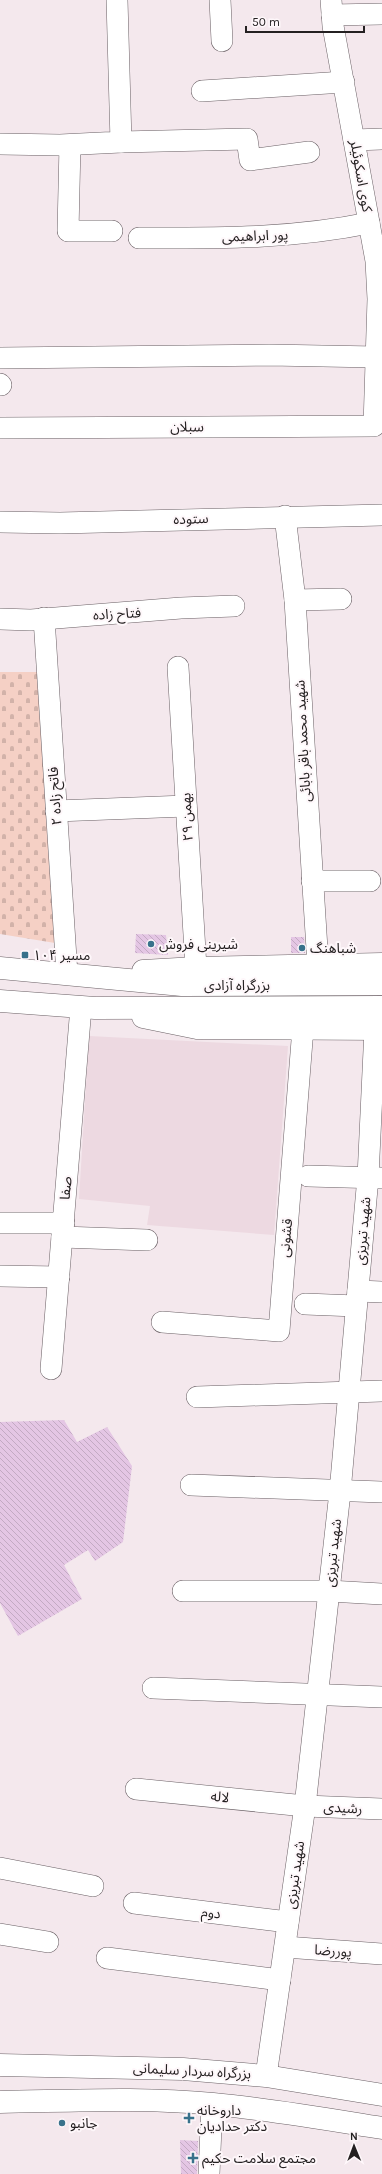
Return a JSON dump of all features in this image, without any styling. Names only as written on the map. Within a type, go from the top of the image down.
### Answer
[{"type":"highway","name":"بزرگراه آزادی","points":[[93,976],[196,968],[382,964]]},
{"type":"highway","name":"بزرگراه آزادی","points":[[0,968],[182,985],[382,984]]},
{"type":"highway","name":"بزرگراه آزادی","points":[[0,1001],[88,1008],[382,1007]]},
{"type":"highway","name":"بزرگراه آزادی","points":[[88,1008],[197,1028],[379,1029]]},
{"type":"highway","name":"بزرگراه سردار سلیمانی","points":[[4,2062],[183,2069],[266,2076],[382,2095]]},
{"type":"highway","points":[[0,2102],[121,2100],[212,2104],[279,2111],[382,2128]]},
{"type":"street","points":[[117,0],[121,142]]},
{"type":"street","points":[[220,0],[222,40]]},
{"type":"street","points":[[332,7],[382,14]]},
{"type":"street","name":"کوی اسکوئیلر","points":[[332,7],[376,261],[378,349],[374,426]]},
{"type":"street","points":[[202,91],[344,82]]},
{"type":"street","points":[[0,144],[70,145],[121,142],[247,139],[250,160],[309,152]]},
{"type":"street","points":[[354,140],[382,139]]},
{"type":"street","points":[[70,145],[68,231],[112,231]]},
{"type":"street","name":"پور ابراهیمی","points":[[139,238],[274,237],[332,230],[369,223]]},
{"type":"street","points":[[0,358],[269,355],[378,349]]},
{"type":"street","name":"سبلان","points":[[0,428],[374,426]]},
{"type":"street","name":"ستوده","points":[[0,522],[60,523],[285,516],[382,515]]},
{"type":"street","name":"شهید محمد باقر بابائی","points":[[285,516],[295,600],[318,965]]},
{"type":"street","points":[[295,600],[341,599]]},
{"type":"street","name":"فتاح زاده","points":[[0,618],[30,620],[234,606]]},
{"type":"street","name":"فاتح زاده ۲","points":[[44,618],[66,974]]},
{"type":"street","name":"۲۹ بهمن","points":[[178,667],[196,968]]},
{"type":"street","points":[[56,811],[186,806]]},
{"type":"street","points":[[312,881],[370,881]]},
{"type":"street","name":"صفا","points":[[51,1369],[63,1230],[88,1008]]},
{"type":"street","name":"قشونی","points":[[162,1322],[279,1331],[303,1028]]},
{"type":"street","name":"شهید تبریزی","points":[[266,2076],[305,1806],[340,1492],[357,1299],[375,1177],[379,1029]]},
{"type":"street","points":[[308,1176],[375,1177]]},
{"type":"street","points":[[0,1223],[147,1240]]},
{"type":"street","points":[[0,1276],[59,1277]]},
{"type":"street","points":[[305,1304],[357,1299],[382,1292]]},
{"type":"street","points":[[196,1397],[350,1390],[382,1391]]},
{"type":"street","points":[[191,1485],[340,1492],[382,1492]]},
{"type":"street","points":[[183,1591],[329,1591],[382,1594]]},
{"type":"street","points":[[153,1688],[382,1697]]},
{"type":"street","name":"لاله","points":[[136,1789],[305,1806]]},
{"type":"street","name":"رشیدی","points":[[305,1806],[382,1809]]},
{"type":"street","points":[[0,1868],[93,1886]]},
{"type":"street","name":"دوم","points":[[134,1903],[288,1922]]},
{"type":"street","points":[[0,1934],[48,1942]]},
{"type":"street","name":"پوررضا","points":[[285,1947],[382,1954]]},
{"type":"street","points":[[107,1958],[280,1980]]},
{"type":"street","points":[[210,2174],[212,2104]]},
{"type":"shaded area","points":[[89,1036],[288,1046],[274,1235],[147,1225],[150,1206],[79,1199]]},
{"type":"green space","points":[[0,672],[42,672],[55,943],[0,934]]},
{"type":"building","name":"شیرینی فروش","points":[[136,934],[166,935],[168,955],[135,953]]},
{"type":"building","points":[[291,937],[304,937],[305,953],[291,953]]},
{"type":"building","points":[[64,1420],[77,1442],[107,1427],[132,1466],[123,1542],[95,1561],[88,1550],[64,1565],[82,1599],[18,1636],[0,1603],[0,1422]]},
{"type":"building","name":"مجتمع سلامت حکیم","points":[[180,2140],[198,2141],[197,2174],[181,2174]]},
{"type":"place","name":"شیرینی فروش","points":[[151,944]]},
{"type":"place","name":"شباهنگ","points":[[302,948]]},
{"type":"place","name":"مسیر ۱۰۴","points":[[25,955]]},
{"type":"place","name":"داروخانه دکتر حدادیان","points":[[189,2118]]},
{"type":"place","name":"جانبو","points":[[62,2123]]},
{"type":"place","name":"مجتمع سلامت حکیم","points":[[193,2158]]}]
